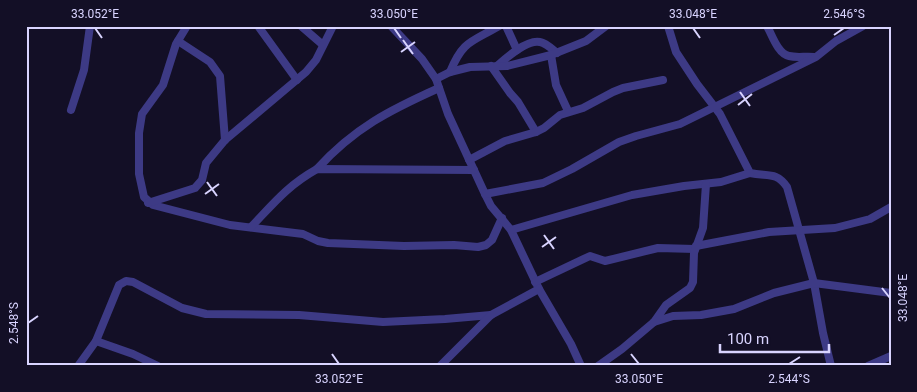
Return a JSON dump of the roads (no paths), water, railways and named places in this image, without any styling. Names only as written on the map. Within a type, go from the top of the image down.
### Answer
[{"type":"street","points":[[71,110],[84,70],[90,26]]},
{"type":"street","points":[[187,26],[178,41],[163,85],[142,114],[139,174],[144,197],[148,203],[230,225],[303,234],[318,241],[328,243],[404,246],[454,245],[472,248],[486,245],[492,240],[502,218]]},
{"type":"street","points":[[258,26],[297,80]]},
{"type":"street","points":[[301,26],[323,45]]},
{"type":"street","points":[[148,203],[195,188],[202,180],[206,163],[225,140],[297,80],[316,60],[332,26]]},
{"type":"street","points":[[391,26],[422,59],[436,79],[448,114],[491,206],[511,230],[537,286],[571,344],[581,366]]},
{"type":"street","points":[[450,72],[456,58],[468,42],[499,26]]},
{"type":"street","points":[[506,26],[517,50]]},
{"type":"street","points":[[436,79],[450,72],[470,66],[508,66],[554,54],[586,41],[606,26]]},
{"type":"street","points":[[668,26],[676,52],[715,107],[750,173]]},
{"type":"street","points":[[767,26],[785,55],[816,57]]},
{"type":"street","points":[[485,194],[543,183],[619,142],[668,128],[816,57],[836,41],[864,26]]},
{"type":"street","points":[[178,41],[210,62],[220,76],[225,140]]},
{"type":"street","points":[[494,66],[531,42],[542,42],[554,54],[556,85],[568,111]]},
{"type":"street","points":[[494,66],[502,84],[528,116],[536,132]]},
{"type":"street","points":[[469,160],[505,142],[536,132],[568,111],[583,108],[623,88],[663,80]]},
{"type":"street","points":[[251,227],[292,185],[317,169],[338,146],[366,125],[410,101],[439,88]]},
{"type":"street","points":[[317,169],[474,170]]},
{"type":"street","points":[[511,230],[632,196],[684,186],[728,181],[750,173],[781,178],[787,187],[800,230],[814,283],[831,366]]},
{"type":"street","points":[[598,366],[654,322],[666,305],[690,288],[695,247],[703,228],[706,184]]},
{"type":"street","points":[[440,366],[491,314],[590,256],[605,260],[658,248],[695,247],[769,232],[835,228],[870,219],[891,207]]},
{"type":"street","points":[[78,366],[96,341],[119,285],[126,281],[133,282],[182,308],[206,314],[299,315],[383,322],[444,319],[491,314]]},
{"type":"street","points":[[654,322],[673,316],[701,315],[734,308],[774,293],[814,283],[891,293]]},
{"type":"street","points":[[96,341],[133,354],[158,366]]},
{"type":"street","points":[[868,366],[891,356]]}]
